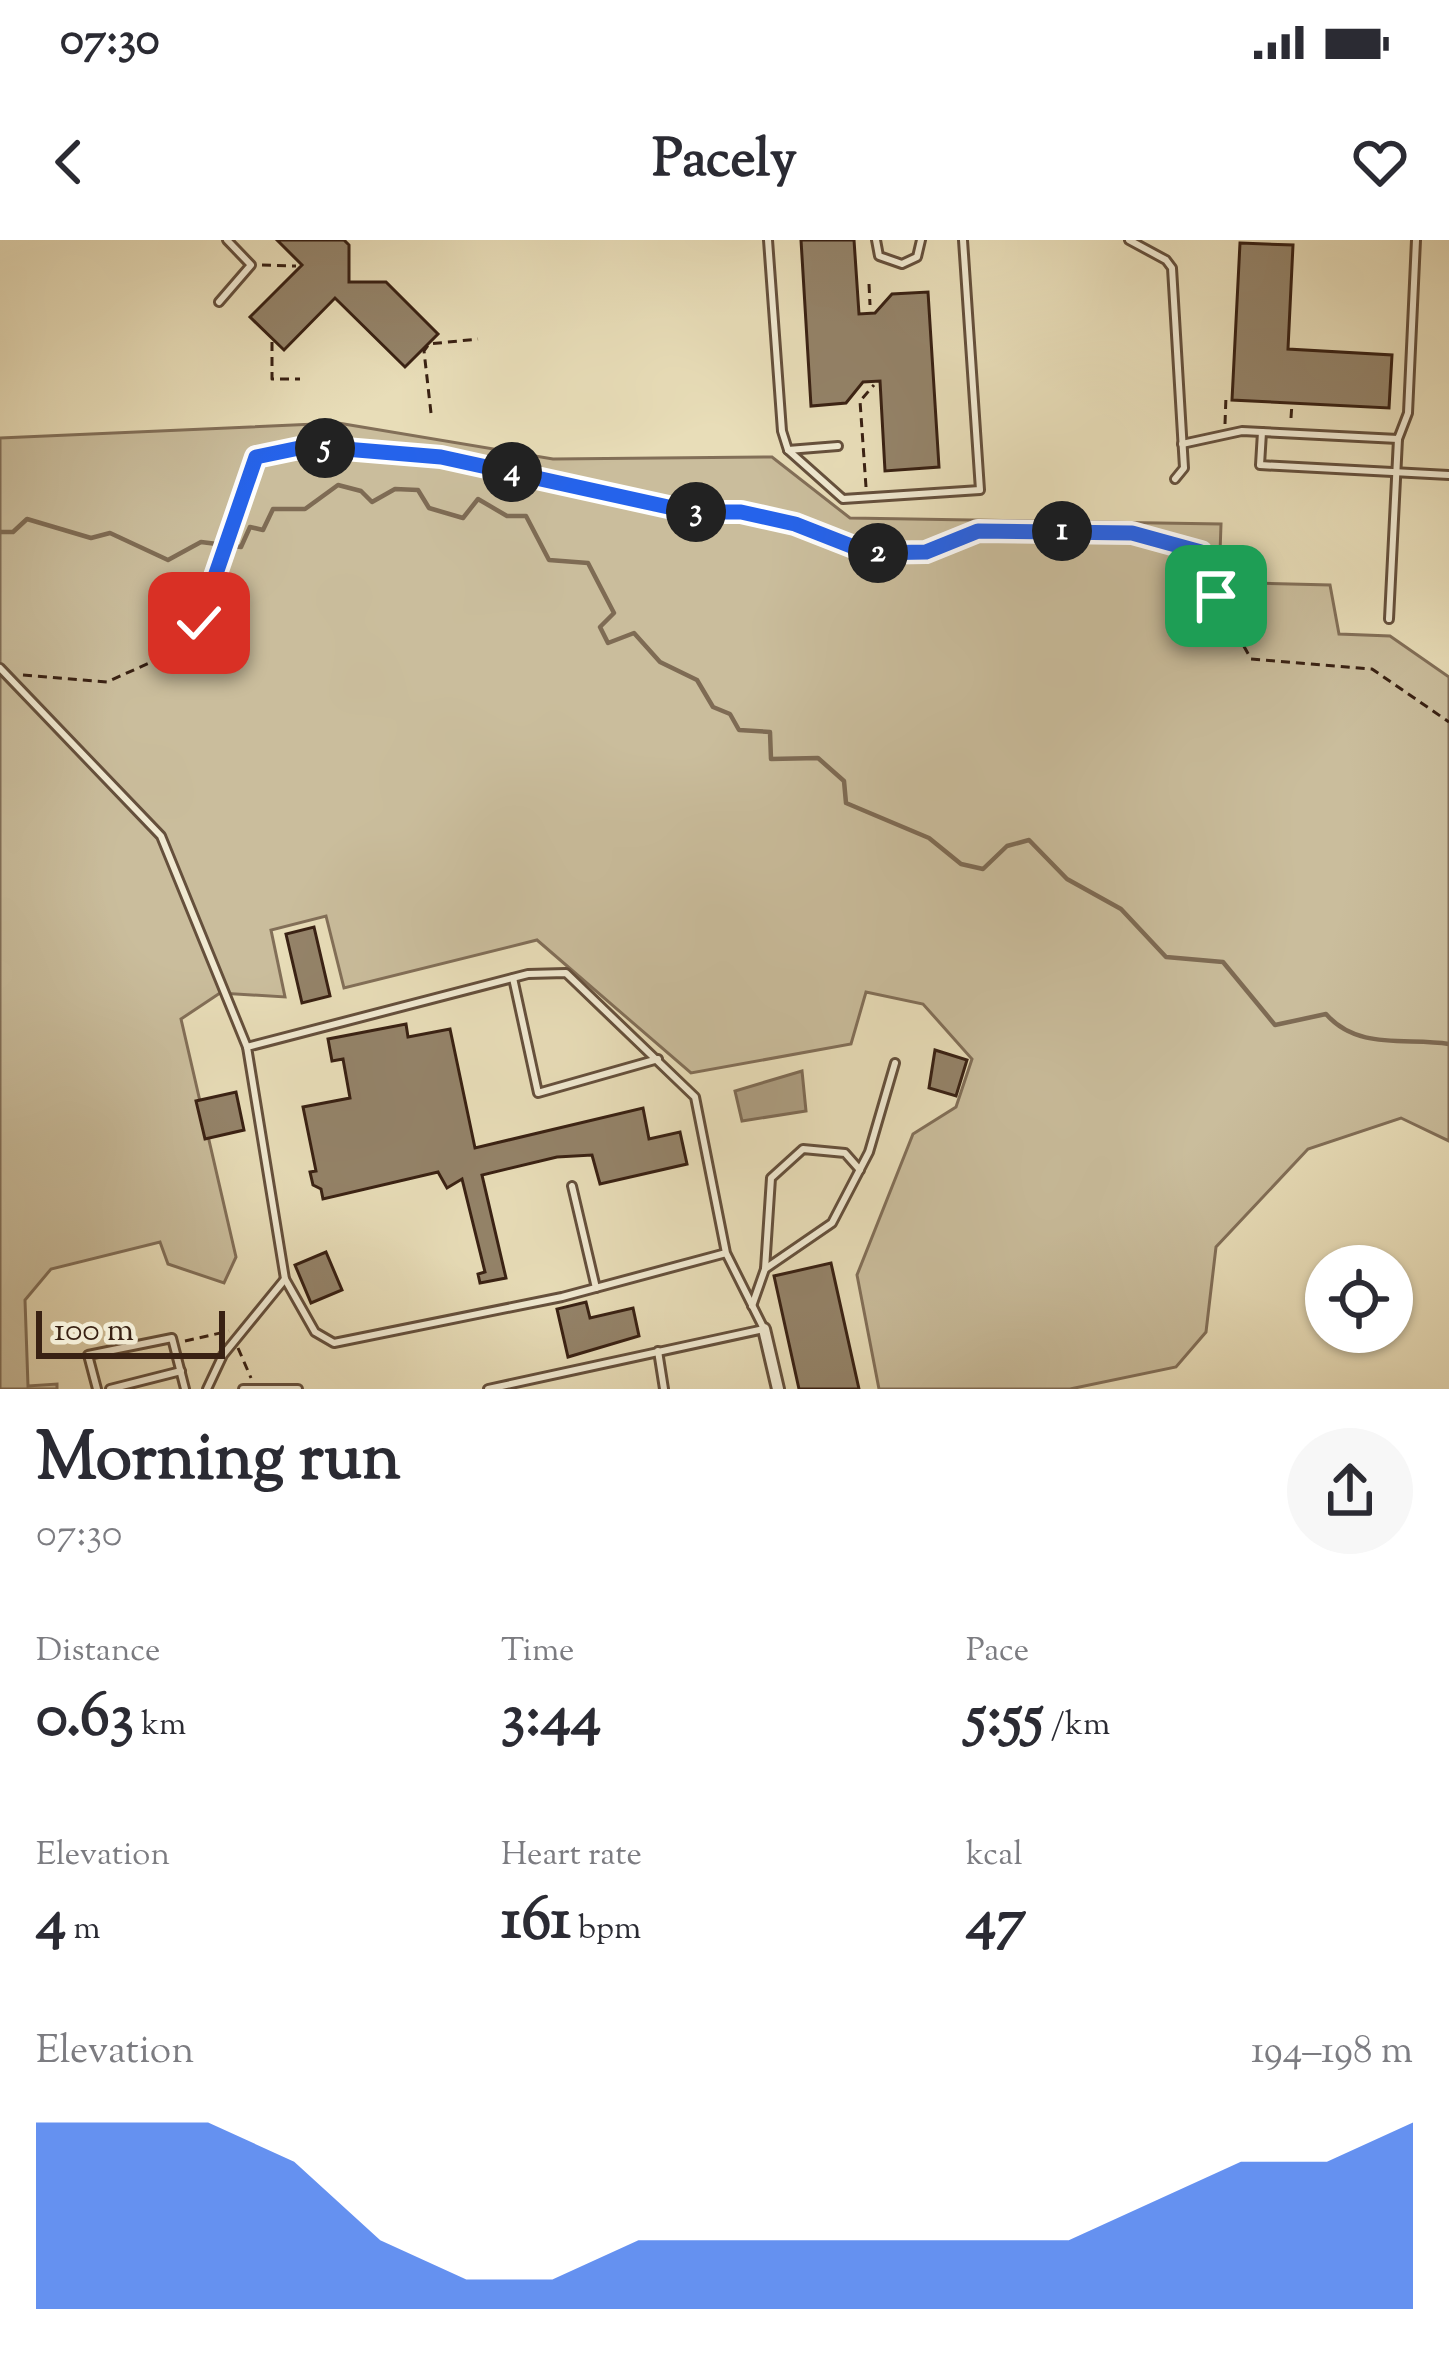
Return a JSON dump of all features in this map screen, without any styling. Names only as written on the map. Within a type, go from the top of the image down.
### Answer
[{"type":"street","points":[[764,1329],[778,1389]]},
{"type":"lane","points":[[219,302],[251,265],[227,240]]},
{"type":"lane","points":[[768,240],[779,417],[788,450],[843,499],[980,490],[963,240]]},
{"type":"lane","points":[[876,240],[879,256],[902,265],[917,257],[921,240]]},
{"type":"lane","points":[[1130,240],[1172,268],[1184,468],[1174,478]]},
{"type":"lane","points":[[1389,619],[1398,439],[1408,413],[1416,240]]},
{"type":"lane","points":[[1182,444],[1262,432],[1398,439]]},
{"type":"lane","points":[[1262,432],[1260,465],[1449,475]]},
{"type":"lane","points":[[788,450],[838,446]]},
{"type":"lane","points":[[3,671],[161,836],[247,1047],[285,1279],[315,1332],[334,1343],[365,1341],[726,1253]]},
{"type":"lane","points":[[247,1047],[513,978],[566,973],[695,1097],[726,1253],[764,1329],[525,1385],[488,1389]]},
{"type":"lane","points":[[513,978],[538,1093],[658,1059]]},
{"type":"lane","points":[[765,1269],[832,1223],[860,1170],[895,1063]]},
{"type":"lane","points":[[752,1306],[765,1269],[772,1178],[803,1149],[845,1154],[860,1170]]},
{"type":"lane","points":[[572,1186],[596,1288]]},
{"type":"lane","points":[[207,1389],[223,1355],[285,1279]]},
{"type":"lane","points":[[97,1389],[88,1355],[172,1338],[185,1389]]},
{"type":"lane","points":[[658,1351],[664,1389]]},
{"type":"lane","points":[[110,1389],[181,1371]]},
{"type":"lane","points":[[243,1389],[297,1389]]},
{"type":"path","points":[[251,265],[296,266]]},
{"type":"path","points":[[868,284],[870,305]]},
{"type":"path","points":[[431,413],[424,351],[429,344],[478,339]]},
{"type":"path","points":[[272,343],[272,379],[300,379]]},
{"type":"path","points":[[866,487],[860,401],[874,385]]},
{"type":"path","points":[[1225,426],[1226,396]]},
{"type":"path","points":[[1291,418],[1292,403]]},
{"type":"path","points":[[3,671],[106,682],[158,658],[199,623],[256,457],[309,446],[441,457],[691,512],[741,512],[795,524],[869,553],[926,552],[978,531],[1132,533],[1201,552],[1216,596],[1251,659],[1372,669],[1449,722]]},
{"type":"shaded area","points":[[338,423],[553,459],[772,457],[850,518],[1221,524],[1219,582],[1330,585],[1339,634],[1390,636],[1449,677],[1449,1141],[1401,1118],[1308,1149],[1216,1247],[1206,1332],[1176,1367],[1070,1389],[879,1389],[857,1275],[913,1134],[956,1107],[972,1059],[923,1004],[866,992],[851,1044],[691,1073],[537,940],[344,988],[326,916],[271,930],[285,997],[220,993],[181,1019],[236,1257],[224,1283],[168,1264],[160,1242],[51,1269],[25,1300],[28,1386],[57,1384],[57,1389],[0,1389],[0,438]]},
{"type":"shaded area","points":[[802,1071],[806,1111],[742,1121],[735,1091]]},
{"type":"building","points":[[277,240],[344,240],[349,245],[349,282],[386,282],[438,334],[405,367],[335,298],[284,350],[250,317],[302,265]]},
{"type":"building","points":[[801,240],[854,240],[859,314],[875,313],[892,294],[928,292],[939,467],[885,471],[880,381],[863,382],[846,403],[811,406]]},
{"type":"building","points":[[1240,243],[1293,245],[1288,349],[1392,355],[1389,408],[1232,400]]},
{"type":"building","points":[[314,927],[330,996],[302,1003],[286,934]]},
{"type":"building","points":[[406,1024],[408,1037],[450,1029],[475,1148],[643,1108],[649,1139],[680,1132],[687,1164],[600,1184],[592,1155],[557,1157],[482,1175],[506,1278],[480,1283],[478,1274],[485,1272],[462,1179],[447,1188],[438,1172],[323,1199],[321,1189],[313,1185],[310,1172],[316,1171],[303,1107],[350,1098],[343,1059],[332,1061],[328,1039]]},
{"type":"building","points":[[935,1050],[967,1060],[956,1096],[929,1088]]},
{"type":"building","points":[[236,1092],[244,1130],[205,1139],[196,1101]]},
{"type":"building","points":[[326,1252],[342,1290],[311,1303],[295,1265]]},
{"type":"building","points":[[831,1263],[859,1389],[799,1389],[774,1276]]},
{"type":"building","points":[[586,1302],[590,1318],[633,1308],[639,1336],[568,1357],[557,1309]]},
{"type":"waterway","points":[[0,532],[13,532],[27,519],[91,538],[110,533],[168,560],[201,542],[241,547],[250,527],[263,530],[273,509],[305,509],[338,485],[361,491],[372,502],[395,489],[418,490],[429,508],[463,518],[478,499],[507,516],[526,516],[549,560],[588,563],[614,613],[600,627],[608,643],[634,633],[660,662],[697,680],[713,707],[730,714],[739,730],[770,732],[771,759],[818,758],[844,781],[846,803],[929,838],[961,864],[983,869],[1007,846],[1029,840],[1067,879],[1121,909],[1166,957],[1223,962],[1275,1025],[1326,1014],[1339,1026],[1368,1038],[1449,1044]]},
{"type":"route","points":[[199,623],[256,457],[309,446],[393,457],[441,457],[691,512],[741,512],[795,524],[869,553],[926,552],[978,531],[1132,533],[1201,552],[1216,596]]}]
